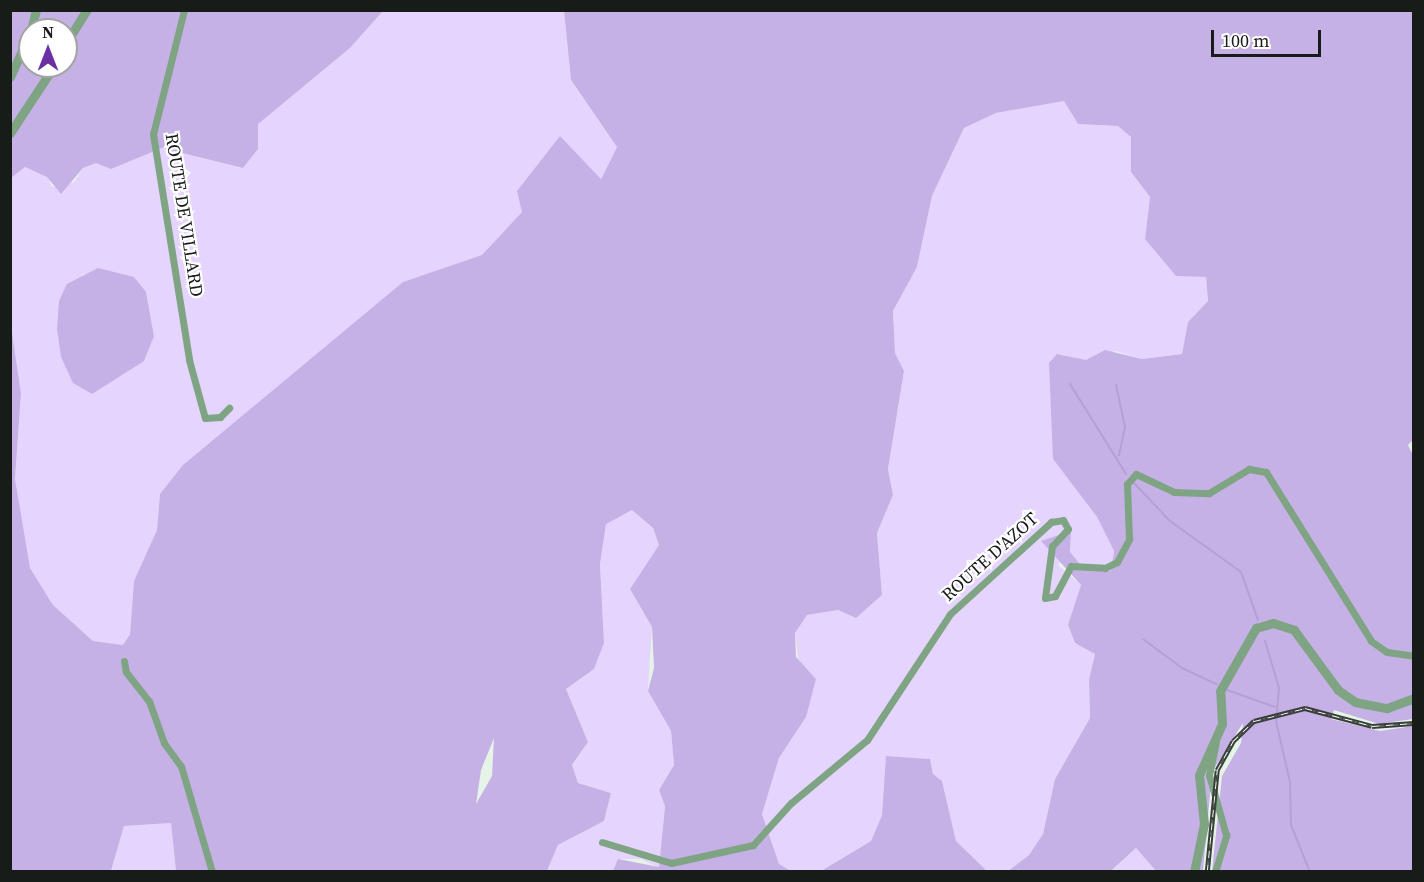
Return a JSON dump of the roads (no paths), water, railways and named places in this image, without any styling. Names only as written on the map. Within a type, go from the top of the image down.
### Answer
[{"type":"street","points":[[78,25],[87,10]]},
{"type":"street","name":"ROUTE DE VILLARD","points":[[184,10],[153,134],[189,360],[205,418],[213,420],[229,408]]},
{"type":"street","points":[[10,78],[18,60]]},
{"type":"street","points":[[10,134],[46,78]]},
{"type":"street","name":"ROUTE D'AZOT","points":[[602,842],[671,863],[753,845],[791,803],[867,740],[950,614],[1051,522],[1064,520],[1068,529],[1052,546],[1045,598],[1058,593],[1071,566],[1105,568],[1117,562],[1129,539],[1127,484],[1136,474],[1174,492],[1209,493],[1249,469],[1266,472],[1371,641],[1387,652],[1413,656]]},
{"type":"street","points":[[1215,872],[1226,835],[1209,775],[1222,724],[1220,691],[1250,636],[1264,624],[1283,625],[1299,634],[1331,681],[1355,702],[1387,708],[1413,698]]},
{"type":"street","points":[[124,661],[126,672],[149,701],[164,743],[181,766],[212,872]]},
{"type":"street","points":[[1194,872],[1204,824],[1199,775],[1216,743]]},
{"type":"waterway","points":[[1070,384],[1126,474]]},
{"type":"waterway","points":[[1116,385],[1125,427],[1119,455]]},
{"type":"waterway","points":[[1132,481],[1170,521],[1241,572],[1258,620]]},
{"type":"waterway","points":[[1143,639],[1182,668],[1216,684]]},
{"type":"waterway","points":[[1265,641],[1279,688],[1276,721],[1290,782],[1291,825],[1310,872]]},
{"type":"waterway","points":[[1227,690],[1275,707]]},
{"type":"railway","points":[[1207,872],[1217,770],[1233,741],[1254,721],[1305,708],[1372,726],[1414,723]]}]
